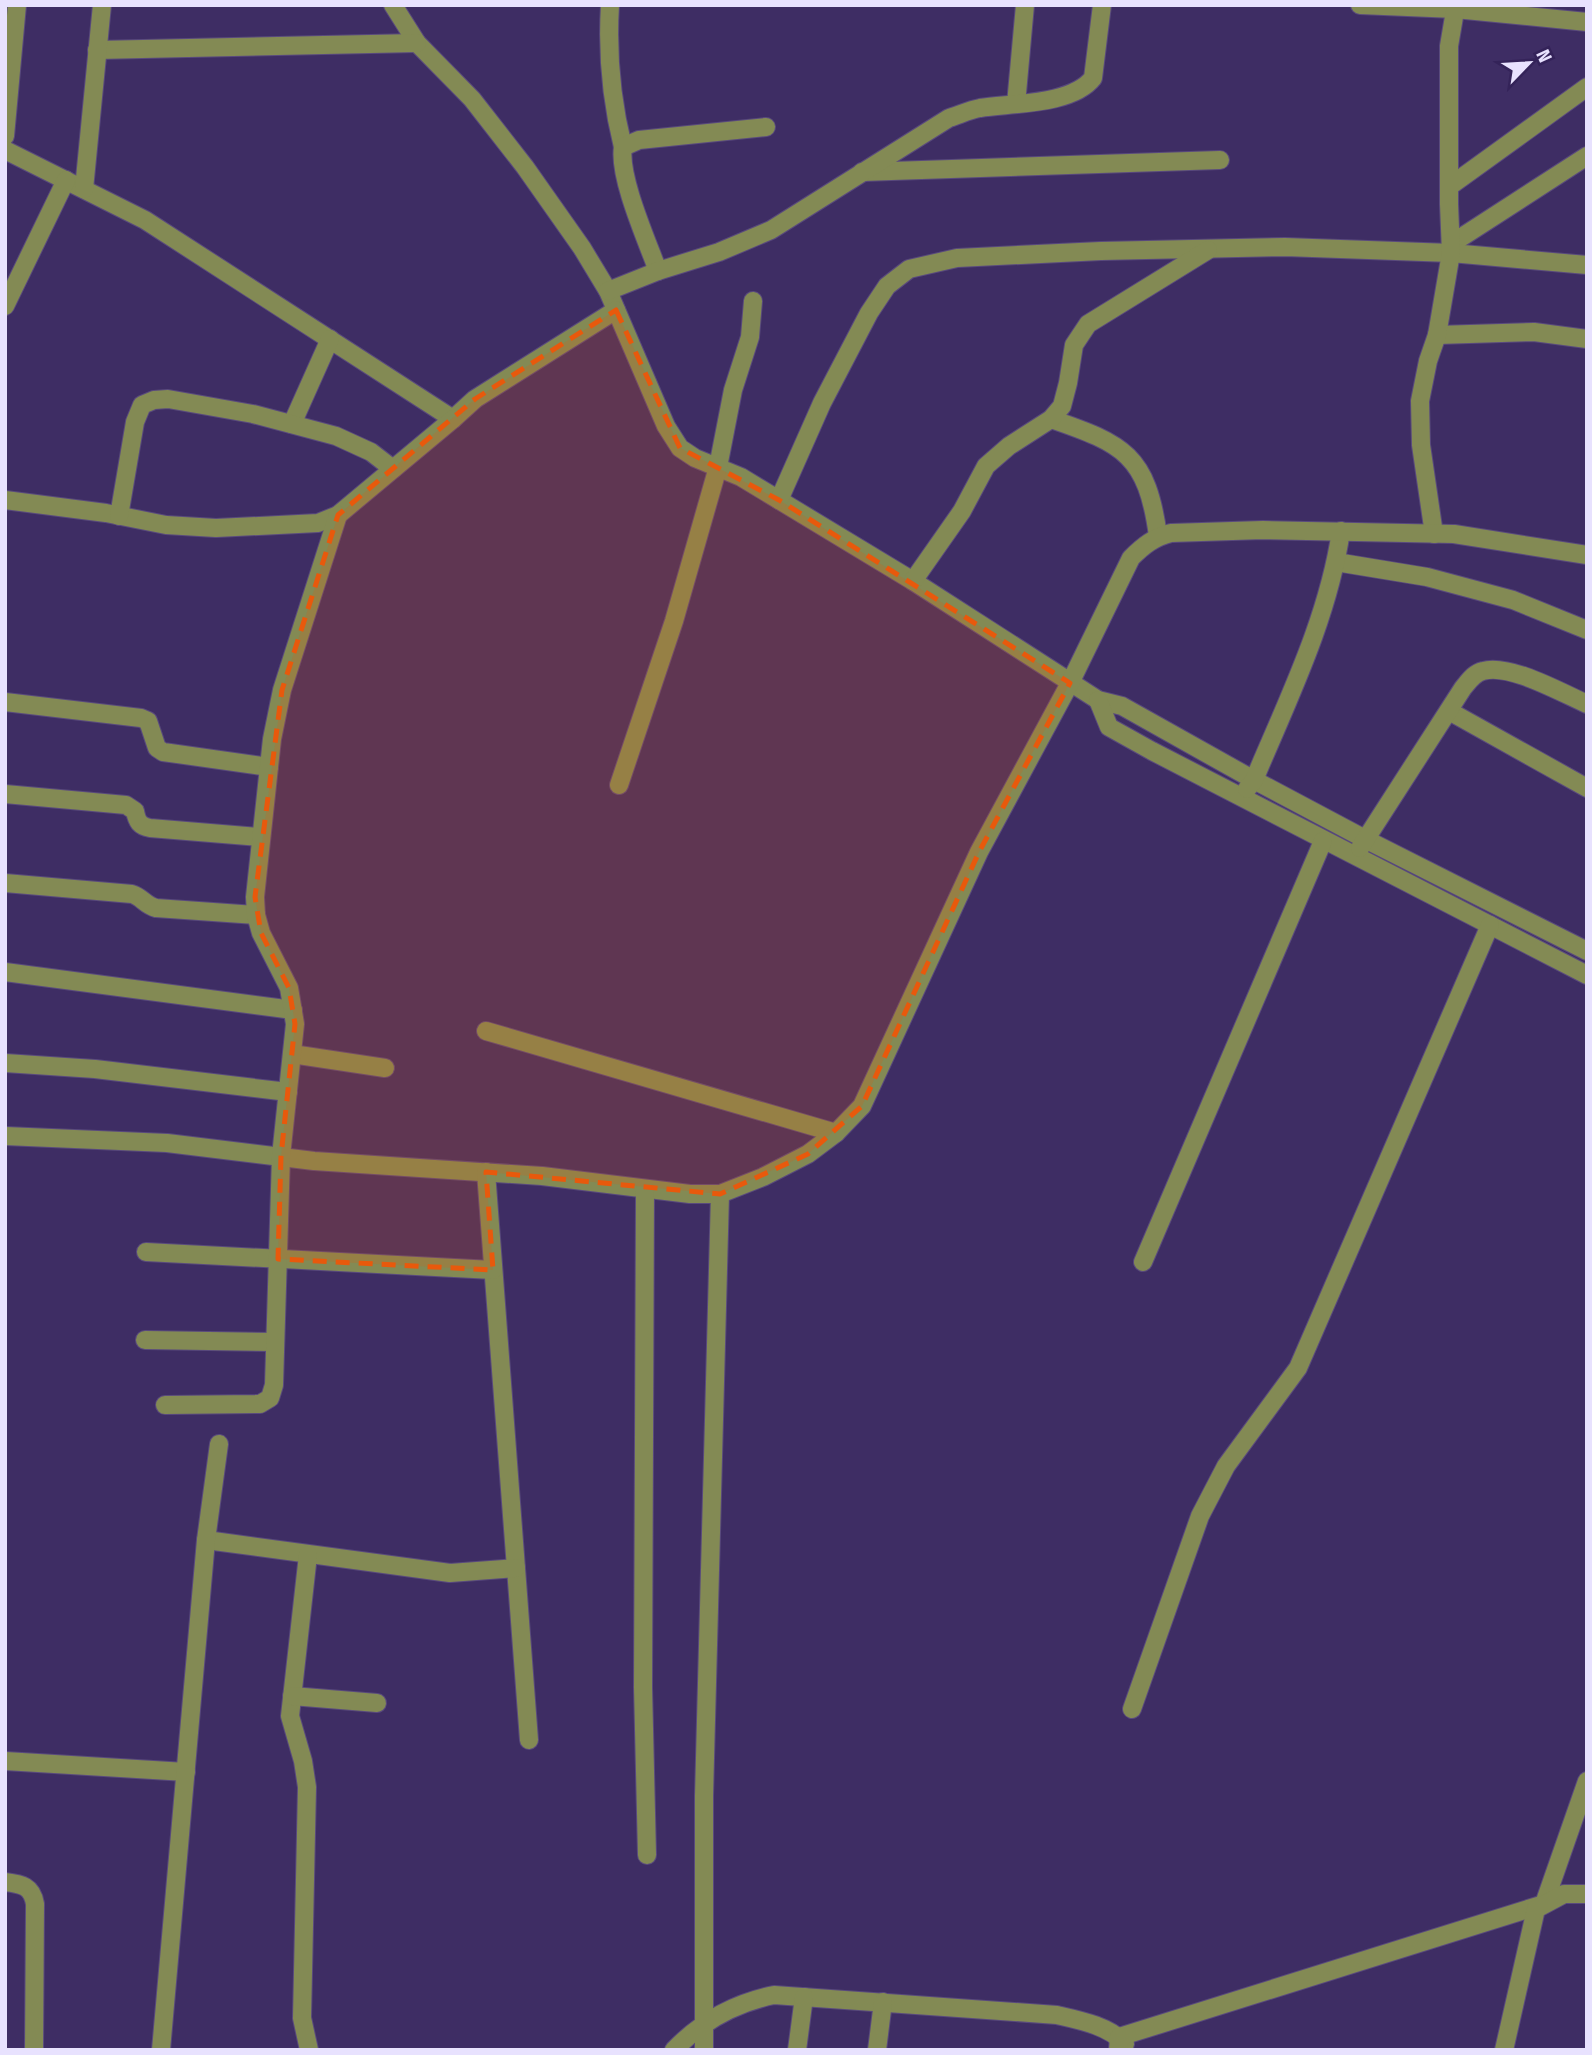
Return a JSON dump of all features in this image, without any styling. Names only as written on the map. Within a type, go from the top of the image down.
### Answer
[{"type":"street","points":[[5,136],[17,5]]},
{"type":"street","points":[[84,189],[102,5]]},
{"type":"street","points":[[393,5],[417,43],[472,99],[525,167],[582,248],[617,310],[666,426],[680,449],[741,477],[913,581],[1098,700],[1122,706],[1365,839],[1587,951]]},
{"type":"street","points":[[610,5],[610,77],[623,147],[621,159],[657,271]]},
{"type":"street","points":[[1016,104],[1025,5]]},
{"type":"street","points":[[608,292],[657,271],[719,252],[771,230],[949,118],[976,109],[1070,95],[1086,88],[1093,79],[1102,5]]},
{"type":"street","points":[[1360,5],[1455,7],[1587,22]]},
{"type":"street","points":[[1434,534],[1421,445],[1420,401],[1428,361],[1437,335],[1451,244],[1449,46],[1455,7]]},
{"type":"street","points":[[97,50],[417,43]]},
{"type":"street","points":[[1449,195],[1587,87]]},
{"type":"street","points":[[623,147],[639,140],[766,127]]},
{"type":"street","points":[[5,150],[145,220],[453,419]]},
{"type":"street","points":[[1451,244],[1587,156]]},
{"type":"street","points":[[862,172],[1220,160]]},
{"type":"street","points":[[5,306],[66,180]]},
{"type":"street","points":[[779,500],[822,403],[870,313],[887,286],[909,269],[957,258],[1451,244],[1587,265]]},
{"type":"street","points":[[913,581],[962,511],[986,466],[1009,446],[1051,419],[1062,406],[1074,345],[1088,324],[1210,249]]},
{"type":"street","points":[[620,785],[674,621],[718,467],[733,390],[750,337],[753,301]]},
{"type":"street","points":[[5,500],[166,525],[216,528],[318,523],[338,515],[475,399],[617,310]]},
{"type":"street","points":[[1437,335],[1534,332],[1587,339]]},
{"type":"street","points":[[292,424],[330,339]]},
{"type":"street","points":[[119,516],[135,422],[142,405],[153,400],[168,399],[253,414],[336,436],[371,452],[393,469]]},
{"type":"street","points":[[1051,419],[1106,439],[1138,468],[1154,506],[1158,536]]},
{"type":"street","points":[[165,1405],[260,1404],[270,1398],[274,1385],[281,1156],[295,1024],[289,988],[261,933],[256,915],[260,837],[282,690],[338,515]]},
{"type":"street","points":[[5,1136],[167,1143],[314,1161],[542,1176],[690,1194],[720,1194],[764,1177],[808,1154],[862,1107],[979,852],[1070,683],[1131,558],[1158,536],[1171,533],[1263,530],[1454,534],[1587,555]]},
{"type":"street","points":[[1242,798],[1254,780],[1319,622],[1336,562],[1341,531]]},
{"type":"street","points":[[1336,562],[1427,577],[1513,600],[1587,629]]},
{"type":"street","points":[[1354,857],[1472,677],[1481,671],[1497,668],[1587,704]]},
{"type":"street","points":[[1098,700],[1110,727],[1323,841],[1587,975]]},
{"type":"street","points":[[5,702],[141,718],[148,721],[157,748],[163,752],[269,767]]},
{"type":"street","points":[[1449,711],[1587,788]]},
{"type":"street","points":[[5,794],[126,804],[135,811],[137,821],[142,826],[150,828],[260,837]]},
{"type":"street","points":[[1143,1262],[1323,841]]},
{"type":"street","points":[[5,883],[132,894],[139,896],[148,906],[156,908],[256,915]]},
{"type":"street","points":[[1132,1709],[1200,1517],[1226,1466],[1298,1368],[1490,925]]},
{"type":"street","points":[[5,972],[293,1010]]},
{"type":"street","points":[[486,1031],[835,1133]]},
{"type":"street","points":[[292,1054],[385,1068]]},
{"type":"street","points":[[5,1063],[95,1069],[288,1092]]},
{"type":"street","points":[[491,1173],[493,1270],[529,1740]]},
{"type":"street","points":[[645,1189],[643,1687],[647,1855]]},
{"type":"street","points":[[704,2050],[704,1782],[720,1194]]},
{"type":"street","points":[[146,1252],[493,1270]]},
{"type":"street","points":[[145,1340],[275,1342]]},
{"type":"street","points":[[161,2050],[206,1540],[219,1444]]},
{"type":"street","points":[[206,1540],[450,1573],[516,1568]]},
{"type":"street","points":[[308,1555],[290,1716],[303,1761],[307,1787],[302,2018],[309,2050]]},
{"type":"street","points":[[292,1696],[377,1703]]},
{"type":"street","points":[[5,1761],[186,1772]]},
{"type":"street","points":[[1544,1904],[1587,1781]]},
{"type":"street","points":[[5,1882],[27,1887],[33,1893],[35,1904],[34,2050]]},
{"type":"street","points":[[1504,2050],[1535,1909],[1564,1894],[1587,1894]]},
{"type":"street","points":[[674,2050],[705,2022],[753,1999],[774,1995],[1056,2015],[1085,2022],[1122,2046],[1544,1904]]},
{"type":"street","points":[[797,2050],[804,1997]]},
{"type":"street","points":[[877,2050],[883,2002]]},
{"type":"highlighted area","points":[[616,310],[680,448],[779,500],[1070,683],[979,852],[862,1106],[808,1154],[720,1194],[486,1172],[493,1270],[278,1259],[281,1156],[295,1024],[289,988],[261,933],[255,897],[282,690],[338,515],[475,399]]}]
